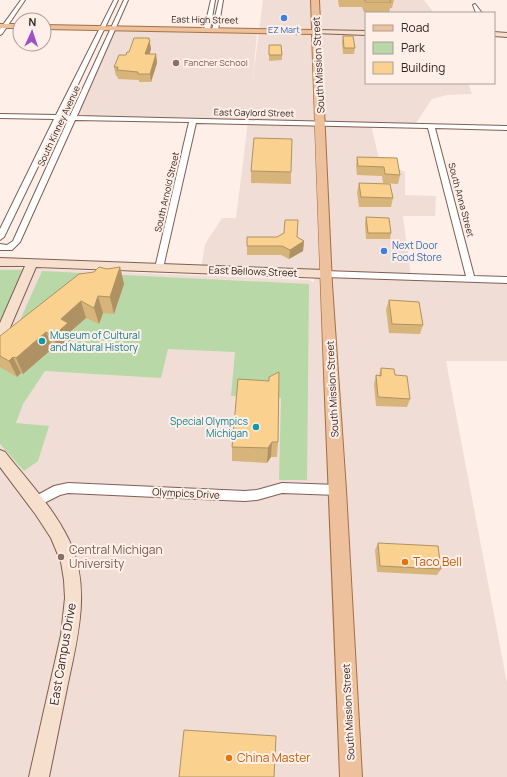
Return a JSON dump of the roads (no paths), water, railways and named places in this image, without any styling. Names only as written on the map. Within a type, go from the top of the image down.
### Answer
[{"type":"main road","name":"South Mission Street","points":[[315,0],[325,274],[338,490],[351,777]]},
{"type":"main road","points":[[2,28],[12,27]]},
{"type":"main road","name":"East High Street","points":[[52,27],[316,32]]},
{"type":"street","points":[[2,28],[23,0]]},
{"type":"street","name":"South Kinney Avenue","points":[[0,237],[116,0]]},
{"type":"street","name":"South Kinney Avenue","points":[[0,247],[9,248],[16,242],[126,0]]},
{"type":"street","points":[[211,30],[213,0]]},
{"type":"street","points":[[211,30],[221,0]]},
{"type":"street","points":[[475,5],[478,12]]},
{"type":"street","name":"East High Street","points":[[316,32],[365,33]]},
{"type":"street","points":[[495,34],[507,35]]},
{"type":"street","name":"East Gaylord Street","points":[[0,116],[507,128]]},
{"type":"street","name":"South Arnold Street","points":[[160,268],[194,121]]},
{"type":"street","name":"South Anna Street","points":[[431,126],[471,279]]},
{"type":"street","name":"East Bellows Street","points":[[0,262],[507,280]]},
{"type":"street","points":[[0,337],[32,263]]},
{"type":"street","name":"East Campus Drive","points":[[0,456],[36,502],[58,537],[72,572],[74,599],[66,650],[39,777]]},
{"type":"street","name":"Olympics Drive","points":[[36,502],[58,490],[68,488],[245,496],[257,495],[282,488],[338,490]]},
{"type":"place","name":"EZ Mart","points":[[284,18]]},
{"type":"place","name":"Fancher School","points":[[176,63]]},
{"type":"place","name":"Next Door Food Store","points":[[384,251]]},
{"type":"place","name":"Museum of Cultural and Natural History","points":[[42,341]]},
{"type":"place","name":"Special Olympics Michigan","points":[[256,427]]},
{"type":"place","name":"Central Michigan University","points":[[61,557]]},
{"type":"place","name":"Taco Bell","points":[[405,562]]},
{"type":"place","name":"China Master","points":[[229,758]]}]
